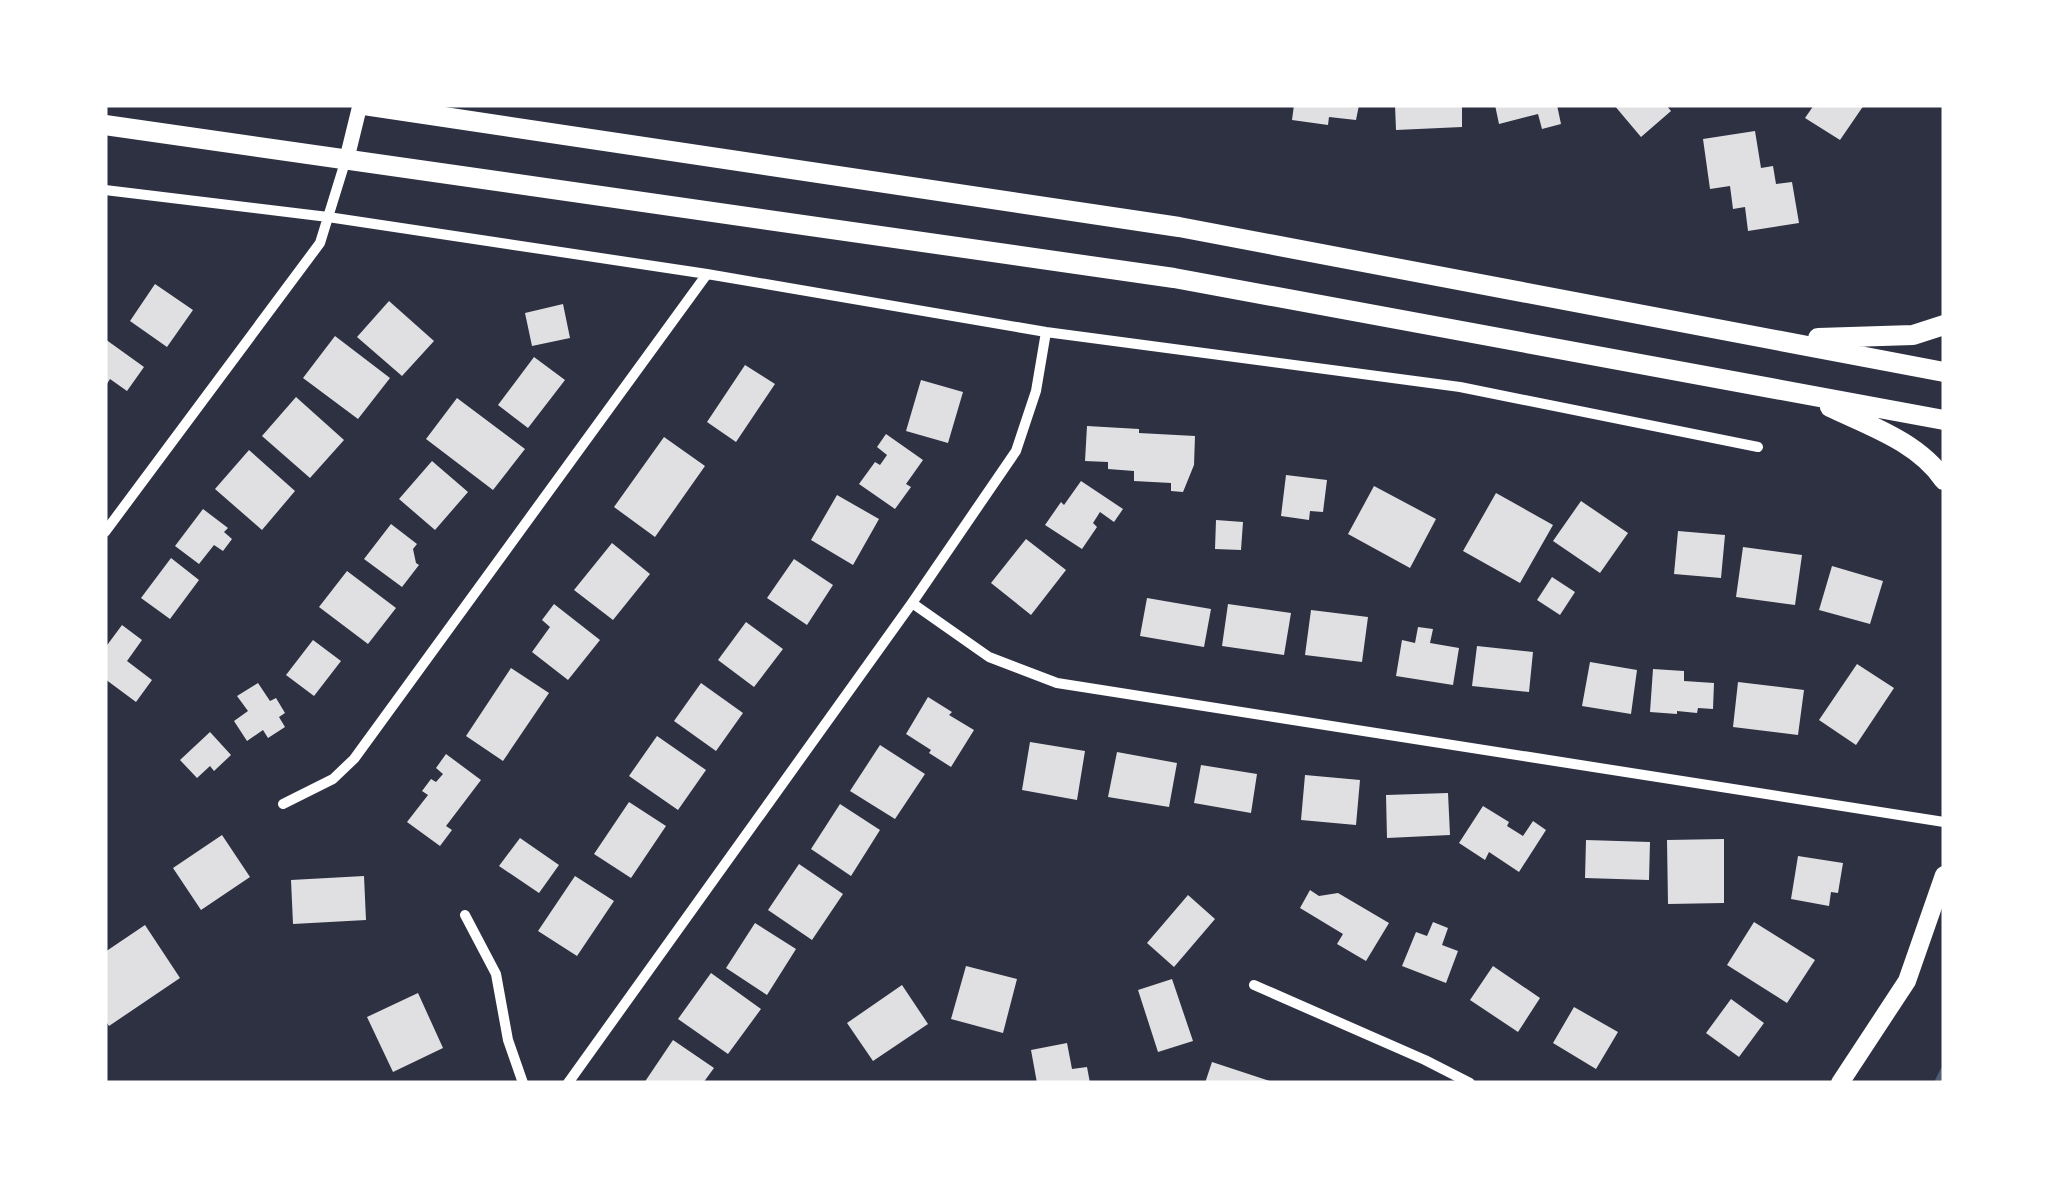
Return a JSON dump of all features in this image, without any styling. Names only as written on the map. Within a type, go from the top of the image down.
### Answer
[{"type":"main road","points":[[362,105],[1180,228],[1944,372]]},
{"type":"main road","points":[[105,125],[1174,278],[1944,420]]},
{"type":"main road","points":[[1705,326],[1829,339],[1913,335],[1944,325]]},
{"type":"main road","points":[[1805,395],[1895,438],[1918,453],[1944,480]]},
{"type":"main road","points":[[1840,1083],[1908,980],[1944,875]]},
{"type":"street","points":[[105,532],[320,243],[362,105]]},
{"type":"street","points":[[105,190],[328,217],[708,274],[1046,332],[1460,387],[1758,447]]},
{"type":"street","points":[[283,804],[333,779],[354,759],[708,274]]},
{"type":"street","points":[[568,1083],[912,603],[1016,451],[1036,391],[1046,332]]},
{"type":"street","points":[[912,603],[988,657],[1056,683],[1944,822]]},
{"type":"street","points":[[465,915],[496,974],[508,1040],[523,1083]]},
{"type":"street","points":[[1254,984],[1470,1083]]},
{"type":"building","points":[[1294,105],[1359,105],[1356,120],[1329,117],[1328,125],[1292,120]]},
{"type":"building","points":[[1395,105],[1462,105],[1462,127],[1396,130]]},
{"type":"building","points":[[1495,105],[1557,105],[1561,124],[1542,129],[1538,114],[1499,124]]},
{"type":"building","points":[[1614,105],[1666,105],[1671,111],[1641,137]]},
{"type":"building","points":[[1814,105],[1864,105],[1840,140],[1805,118]]},
{"type":"building","points":[[1755,131],[1761,168],[1773,166],[1776,184],[1792,182],[1799,223],[1748,231],[1745,207],[1733,209],[1730,186],[1710,189],[1703,139]]},
{"type":"building","points":[[155,284],[193,310],[167,347],[130,321]]},
{"type":"building","points":[[389,301],[434,341],[402,376],[357,337]]},
{"type":"building","points":[[563,304],[570,338],[532,346],[525,313]]},
{"type":"building","points":[[335,336],[390,378],[358,419],[303,378]]},
{"type":"building","points":[[105,339],[144,367],[127,391],[110,379],[105,387]]},
{"type":"building","points":[[534,357],[565,380],[528,428],[498,405]]},
{"type":"building","points":[[745,365],[775,384],[736,442],[707,422]]},
{"type":"building","points":[[921,380],[963,392],[948,443],[906,431]]},
{"type":"building","points":[[296,397],[344,440],[310,478],[262,436]]},
{"type":"building","points":[[457,398],[525,449],[493,490],[426,439]]},
{"type":"building","points":[[1087,426],[1195,436],[1194,465],[1183,492],[1171,491],[1171,483],[1134,481],[1134,471],[1108,469],[1108,462],[1085,461]]},
{"type":"building","points":[[886,434],[923,460],[895,509],[859,484],[875,462],[880,465],[887,455],[877,447]]},
{"type":"building","points":[[664,437],[705,466],[655,537],[614,507]]},
{"type":"building","points":[[249,450],[295,491],[262,530],[215,489]]},
{"type":"building","points":[[432,461],[468,492],[435,530],[399,499]]},
{"type":"building","points":[[1286,475],[1327,480],[1323,512],[1310,511],[1309,520],[1281,516]]},
{"type":"building","points":[[1081,481],[1123,509],[1114,522],[1100,512],[1093,523],[1097,527],[1082,549],[1045,525]]},
{"type":"building","points":[[1374,486],[1436,519],[1410,568],[1348,534]]},
{"type":"building","points":[[1496,493],[1553,525],[1520,583],[1463,551]]},
{"type":"building","points":[[837,495],[879,519],[853,565],[811,540]]},
{"type":"building","points":[[1581,501],[1628,533],[1600,573],[1553,541]]},
{"type":"building","points":[[203,509],[228,528],[224,532],[232,539],[223,551],[214,545],[199,564],[175,546]]},
{"type":"building","points":[[1216,520],[1243,522],[1241,550],[1215,549]]},
{"type":"building","points":[[391,524],[417,544],[413,549],[419,565],[402,587],[364,559]]},
{"type":"building","points":[[1678,531],[1725,535],[1721,578],[1674,574]]},
{"type":"building","points":[[1026,539],[1066,570],[1031,615],[991,583]]},
{"type":"building","points":[[612,543],[650,574],[613,620],[574,590]]},
{"type":"building","points":[[1743,547],[1802,555],[1795,605],[1736,597]]},
{"type":"building","points":[[171,558],[199,580],[170,619],[141,598]]},
{"type":"building","points":[[794,559],[833,585],[807,625],[767,598]]},
{"type":"building","points":[[1832,566],[1883,581],[1870,624],[1819,610]]},
{"type":"building","points":[[347,571],[396,608],[368,644],[319,607]]},
{"type":"building","points":[[1552,577],[1575,592],[1560,615],[1537,600]]},
{"type":"building","points":[[1147,598],[1211,609],[1204,647],[1140,636]]},
{"type":"building","points":[[554,604],[600,640],[568,680],[532,652],[550,627],[542,620]]},
{"type":"building","points":[[1228,604],[1291,613],[1284,655],[1222,646]]},
{"type":"building","points":[[1311,610],[1368,617],[1362,662],[1305,655]]},
{"type":"building","points":[[746,622],[783,649],[754,687],[718,660]]},
{"type":"building","points":[[122,625],[142,640],[127,661],[152,680],[136,702],[105,679],[105,648]]},
{"type":"building","points":[[1418,627],[1433,629],[1430,643],[1459,648],[1453,685],[1396,676],[1402,640],[1415,643]]},
{"type":"building","points":[[313,640],[341,661],[314,696],[286,675]]},
{"type":"building","points":[[1477,646],[1533,652],[1529,692],[1472,686]]},
{"type":"building","points":[[1590,662],[1637,670],[1631,714],[1582,706]]},
{"type":"building","points":[[1857,664],[1894,688],[1856,745],[1819,720]]},
{"type":"building","points":[[511,668],[549,693],[503,761],[466,736]]},
{"type":"building","points":[[1653,669],[1684,671],[1684,681],[1714,683],[1713,709],[1698,708],[1697,713],[1677,714],[1650,712]]},
{"type":"building","points":[[1738,682],[1804,690],[1798,735],[1733,727]]},
{"type":"building","points":[[258,683],[270,701],[276,698],[285,713],[279,717],[285,727],[268,738],[263,730],[247,741],[234,721],[248,711],[237,696]]},
{"type":"building","points":[[701,683],[743,713],[716,751],[674,721]]},
{"type":"building","points":[[928,697],[974,730],[951,767],[906,734]]},
{"type":"building","points":[[210,732],[231,755],[214,771],[210,766],[197,778],[180,760]]},
{"type":"building","points":[[657,736],[706,770],[678,810],[629,776]]},
{"type":"building","points":[[1030,742],[1085,751],[1077,800],[1022,790]]},
{"type":"building","points":[[880,745],[925,774],[895,819],[850,791]]},
{"type":"building","points":[[1117,752],[1177,763],[1169,807],[1108,797]]},
{"type":"building","points":[[446,754],[481,780],[446,826],[452,830],[440,846],[407,822],[428,795],[422,791],[431,779],[436,782],[443,774],[436,768]]},
{"type":"building","points":[[1201,765],[1257,774],[1251,813],[1194,803]]},
{"type":"building","points":[[1305,775],[1360,780],[1356,825],[1301,820]]},
{"type":"building","points":[[1448,793],[1450,835],[1387,838],[1386,795]]},
{"type":"building","points":[[629,802],[666,826],[631,878],[594,854]]},
{"type":"building","points":[[840,804],[880,830],[851,876],[811,849]]},
{"type":"building","points":[[1483,806],[1523,836],[1533,821],[1546,830],[1519,872],[1489,852],[1485,860],[1459,843]]},
{"type":"building","points":[[222,835],[250,877],[201,910],[173,868]]},
{"type":"building","points":[[520,838],[559,865],[539,893],[499,866]]},
{"type":"building","points":[[1724,839],[1724,903],[1668,904],[1667,840]]},
{"type":"building","points":[[1586,840],[1650,842],[1649,880],[1585,878]]},
{"type":"building","points":[[1798,856],[1843,863],[1838,893],[1831,892],[1829,906],[1791,899]]},
{"type":"building","points":[[799,864],[843,894],[812,940],[768,910]]},
{"type":"building","points":[[364,876],[366,920],[293,924],[291,880]]},
{"type":"building","points":[[575,876],[614,901],[577,956],[538,931]]},
{"type":"building","points":[[1310,890],[1319,896],[1338,893],[1389,923],[1366,961],[1337,944],[1343,934],[1300,908]]},
{"type":"building","points":[[1188,895],[1215,919],[1174,967],[1147,943]]},
{"type":"building","points":[[1433,922],[1448,928],[1442,945],[1458,951],[1446,983],[1402,966],[1416,932],[1427,936]]},
{"type":"building","points":[[1754,922],[1815,960],[1787,1003],[1727,965]]},
{"type":"building","points":[[755,923],[796,949],[767,995],[726,968]]},
{"type":"building","points":[[145,925],[180,978],[109,1026],[105,1020],[105,952]]},
{"type":"building","points":[[966,966],[1017,979],[1003,1033],[951,1019]]},
{"type":"building","points":[[1493,966],[1540,998],[1518,1032],[1470,1000]]},
{"type":"building","points":[[711,973],[761,1009],[728,1054],[678,1019]]},
{"type":"building","points":[[1172,979],[1193,1041],[1158,1052],[1138,990]]},
{"type":"building","points":[[902,985],[928,1024],[873,1061],[847,1023]]},
{"type":"building","points":[[418,993],[443,1048],[393,1072],[367,1017]]},
{"type":"building","points":[[1731,999],[1764,1023],[1739,1057],[1706,1033]]},
{"type":"building","points":[[1574,1007],[1618,1032],[1596,1069],[1553,1043]]},
{"type":"building","points":[[673,1040],[714,1068],[703,1083],[644,1083]]},
{"type":"building","points":[[1067,1043],[1072,1069],[1087,1067],[1090,1083],[1037,1083],[1031,1050]]},
{"type":"building","points":[[1212,1062],[1273,1082],[1273,1083],[1205,1083]]},
{"type":"waterway","points":[[1938,1083],[1944,1071]]}]
